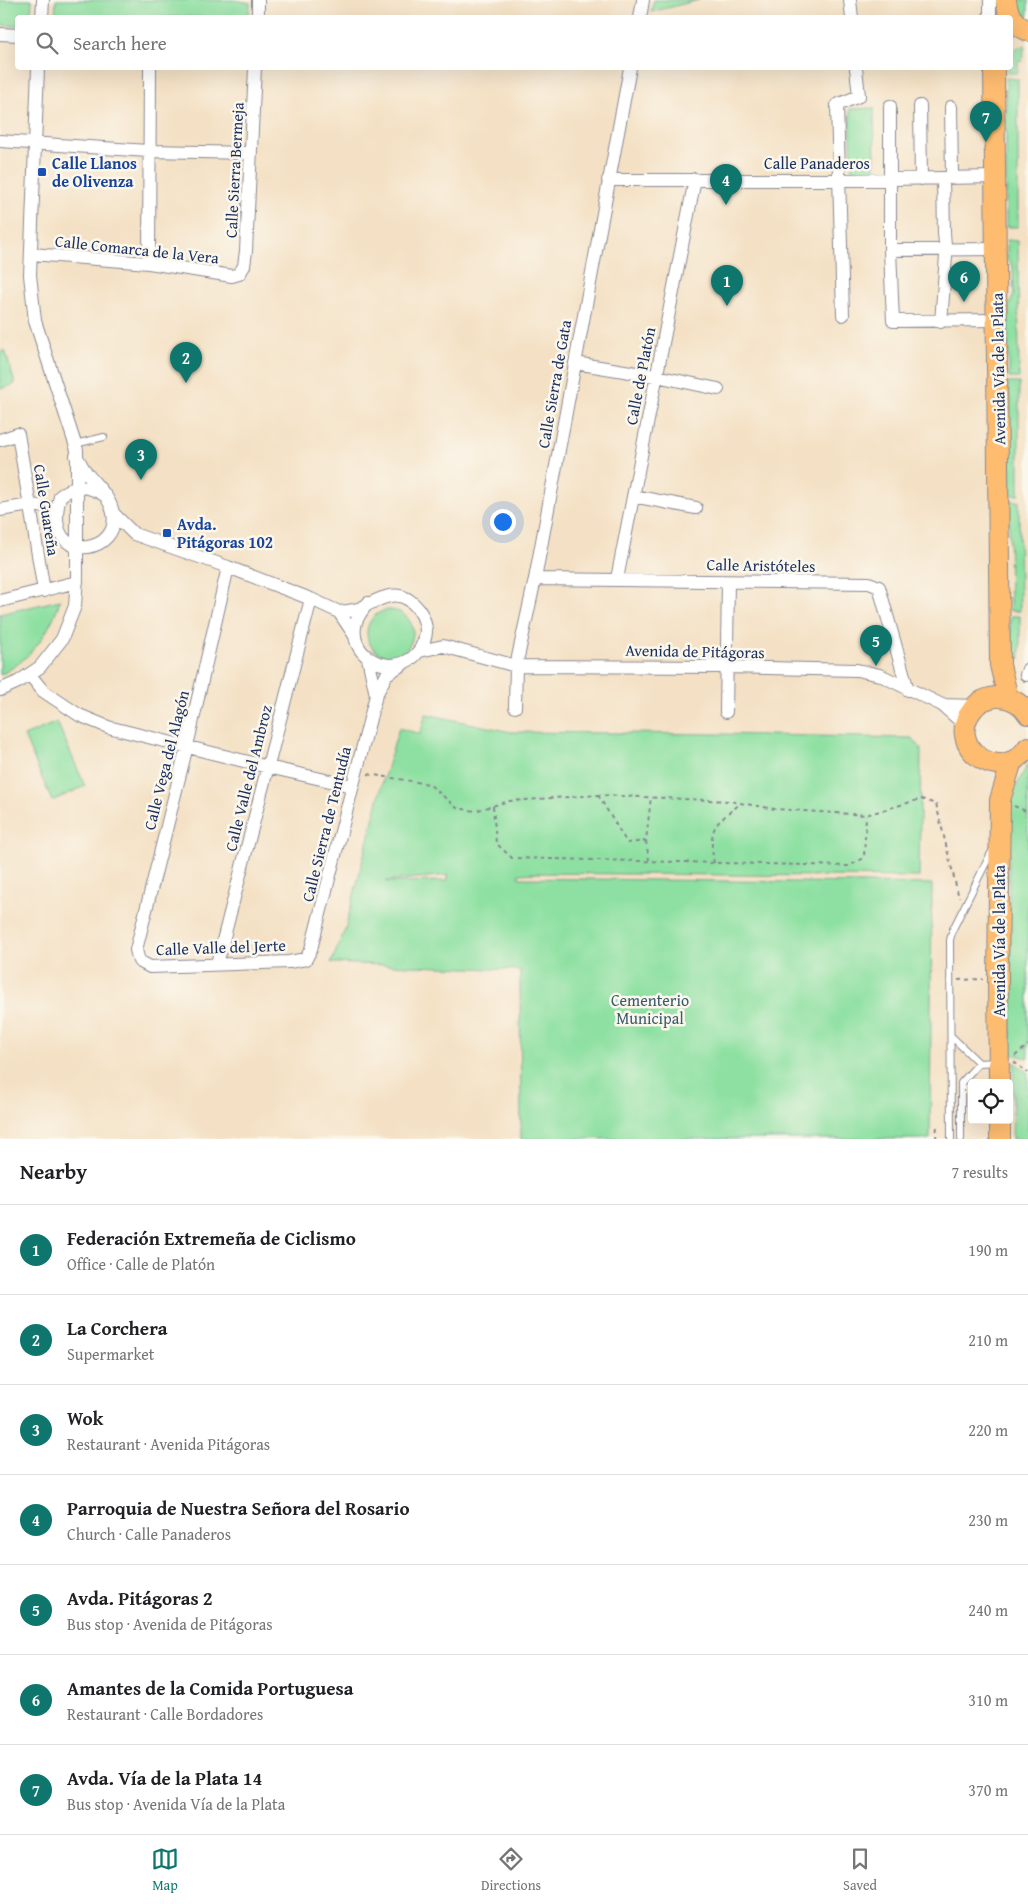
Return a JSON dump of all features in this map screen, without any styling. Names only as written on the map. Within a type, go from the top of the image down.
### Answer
[{"type":"main road","points":[[1013,22],[1021,34]]},
{"type":"main road","name":"Avenida Vía de la Plata","points":[[995,70],[1000,665],[1008,698]]},
{"type":"main road","name":"Avenida Vía de la Plata","points":[[999,1079],[1000,800],[993,776],[983,760],[969,748],[965,731],[967,719],[981,702],[1000,665]]},
{"type":"main road","points":[[981,702],[1000,697],[1008,698],[1019,704],[1028,714]]},
{"type":"main road","points":[[983,760],[1001,764],[1012,762],[1019,758],[1028,747]]},
{"type":"main road","name":"Avenida Vía de la Plata","points":[[1000,800],[1012,762]]},
{"type":"main road","points":[[1000,1124],[1000,1139]]},
{"type":"street","points":[[42,15],[43,0]]},
{"type":"street","points":[[258,0],[258,15]]},
{"type":"street","points":[[641,15],[644,0]]},
{"type":"street","points":[[850,0],[852,15]]},
{"type":"street","points":[[0,34],[15,35]]},
{"type":"street","points":[[38,70],[30,275],[35,321],[75,450],[85,471],[102,488],[114,514],[134,534],[228,566],[339,612],[355,636],[360,649],[368,658],[385,666],[403,664],[413,658],[420,650],[426,634],[426,626],[422,615],[415,605],[405,598],[393,596],[380,597],[356,610],[339,612]]},
{"type":"street","points":[[148,263],[150,70]]},
{"type":"street","name":"Calle Sierra Bermeja","points":[[240,274],[244,266],[246,251],[255,70]]},
{"type":"street","name":"Calle Sierra de Gata","points":[[515,707],[516,666],[535,579],[630,70]]},
{"type":"street","points":[[843,315],[837,105],[859,96],[856,70]]},
{"type":"street","points":[[890,106],[890,250],[893,321],[997,320]]},
{"type":"street","points":[[920,106],[921,179]]},
{"type":"street","points":[[941,322],[946,249],[944,233],[951,107]]},
{"type":"street","points":[[0,141],[148,151],[251,153]]},
{"type":"street","name":"Calle Panaderos","points":[[608,180],[890,180],[996,177]]},
{"type":"street","name":"Calle de Platón","points":[[617,579],[695,179]]},
{"type":"street","points":[[890,250],[996,249]]},
{"type":"street","name":"Calle Comarca de la Vera","points":[[31,254],[148,263],[232,276],[240,274]]},
{"type":"street","points":[[575,363],[718,389]]},
{"type":"street","name":"Calle Guareña","points":[[0,440],[18,434],[44,591]]},
{"type":"street","points":[[0,690],[30,675],[40,667],[62,640],[75,606],[77,548],[75,450]]},
{"type":"street","points":[[47,507],[60,496],[76,487],[95,489],[104,495]]},
{"type":"street","points":[[60,496],[57,516],[59,528],[66,542],[77,548],[90,548],[104,540],[134,534]]},
{"type":"street","points":[[633,496],[696,508]]},
{"type":"street","points":[[0,510],[30,506],[47,507],[57,516]]},
{"type":"street","points":[[104,540],[112,527],[114,514]]},
{"type":"street","name":"Calle Vega del Alagón","points":[[139,961],[136,950],[228,566]]},
{"type":"street","name":"Calle Aristóteles","points":[[535,579],[867,583],[879,587],[908,690]]},
{"type":"street","points":[[0,601],[77,582]]},
{"type":"street","points":[[726,712],[728,582]]},
{"type":"street","name":"Calle Valle del Ambroz","points":[[218,964],[311,599]]},
{"type":"street","points":[[355,636],[360,612],[368,603]]},
{"type":"street","points":[[426,626],[443,646]]},
{"type":"street","name":"Avenida de Pitágoras","points":[[420,650],[443,646],[516,666],[857,670],[880,676],[942,705]]},
{"type":"street","name":"Calle Sierra de Tentudía","points":[[368,658],[376,695]]},
{"type":"street","name":"Calle Sierra de Tentudía","points":[[306,959],[311,949],[376,695],[387,674],[403,664]]},
{"type":"street","points":[[30,675],[43,691],[78,715],[108,726],[268,768],[352,786]]},
{"type":"street","points":[[942,705],[981,702]]},
{"type":"street","points":[[942,705],[958,719],[965,731]]},
{"type":"street","name":"Calle Valle del Jerte","points":[[139,961],[150,967],[288,962],[306,959]]},
{"type":"lane","points":[[75,450],[104,437]]},
{"type":"lane","points":[[951,1139],[950,940],[952,929],[994,848],[1000,848]]},
{"type":"lane","points":[[951,1036],[979,1063]]},
{"type":"lane","points":[[961,1139],[962,1083],[979,1063],[999,1062]]},
{"type":"path","points":[[356,772],[429,784],[457,808],[475,811],[509,801],[598,795],[741,803],[775,809],[866,815],[921,799],[936,804],[962,910]]},
{"type":"path","points":[[598,795],[628,843],[646,841]]},
{"type":"path","points":[[649,861],[646,841],[651,797]]},
{"type":"path","points":[[714,863],[710,840],[718,822],[741,803]]},
{"type":"path","points":[[493,806],[496,843],[512,858],[714,863],[850,866],[864,858],[866,815]]},
{"type":"path","points":[[950,980],[998,979]]},
{"type":"path","points":[[1028,1045],[1011,1060],[1028,1073]]},
{"type":"path","points":[[936,1139],[937,1125]]},
{"type":"green space","points":[[0,0],[32,0],[31,15],[15,15],[15,26],[0,25]]},
{"type":"green space","points":[[56,0],[235,0],[250,3],[249,15],[55,15]]},
{"type":"green space","points":[[654,0],[699,0],[651,12]]},
{"type":"green space","points":[[1017,0],[1028,0],[1028,20],[1019,12]]},
{"type":"green space","points":[[1025,45],[1022,61],[1018,61],[1018,73],[1006,73],[1007,70],[1013,70],[1013,51]]},
{"type":"green space","points":[[1006,78],[1018,79],[1018,227],[1006,227]]},
{"type":"green space","points":[[874,108],[875,171],[852,171],[850,109]]},
{"type":"green space","points":[[1007,240],[1018,241],[1019,378],[1009,378],[1008,307],[1014,295],[1013,267],[1007,259]]},
{"type":"green space","points":[[5,350],[15,384],[0,389],[0,352]]},
{"type":"green space","points":[[1008,383],[1019,383],[1019,495],[1009,495]]},
{"type":"green space","points":[[1009,501],[1019,501],[1020,611],[1010,611]]},
{"type":"green space","points":[[60,600],[51,623],[38,644],[21,661],[0,675],[0,614]]},
{"type":"green space","points":[[386,610],[394,610],[403,614],[409,620],[413,633],[409,646],[403,652],[394,656],[386,656],[377,652],[371,646],[367,637],[367,629],[371,620],[377,614]]},
{"type":"green space","points":[[1010,616],[1020,616],[1020,659],[1017,659],[1011,665]]},
{"type":"green space","name":"Cementerio Municipal","points":[[426,714],[511,732],[912,738],[921,748],[919,877],[535,873],[519,874],[519,878],[932,884],[930,1139],[521,1139],[520,970],[331,963],[345,930],[382,784],[399,728],[420,734]],"holes":[[[449,875],[447,881],[386,882]]]},
{"type":"green space","points":[[57,722],[85,786],[52,801],[24,736]]},
{"type":"green space","points":[[1028,764],[1028,1058],[1011,1054],[1008,802]]},
{"type":"green space","points":[[1014,1062],[1028,1073],[1028,1139],[1012,1139]]},
{"type":"place","name":"Avda. Vía de la Plata 14","points":[[986,142]]},
{"type":"place","name":"Calle Llanos de Olivenza","points":[[42,172]]},
{"type":"place","name":"Parroquia de Nuestra Señora del Rosario","points":[[726,205]]},
{"type":"place","name":"Amantes de la Comida Portuguesa","points":[[964,302]]},
{"type":"place","name":"Federación Extremeña de Ciclismo","points":[[727,306]]},
{"type":"place","name":"La Corchera","points":[[186,383]]},
{"type":"place","name":"Wok","points":[[141,480]]},
{"type":"place","name":"Avda. Pitágoras 102","points":[[167,533]]},
{"type":"place","name":"Avda. Pitágoras 2","points":[[876,666]]}]
